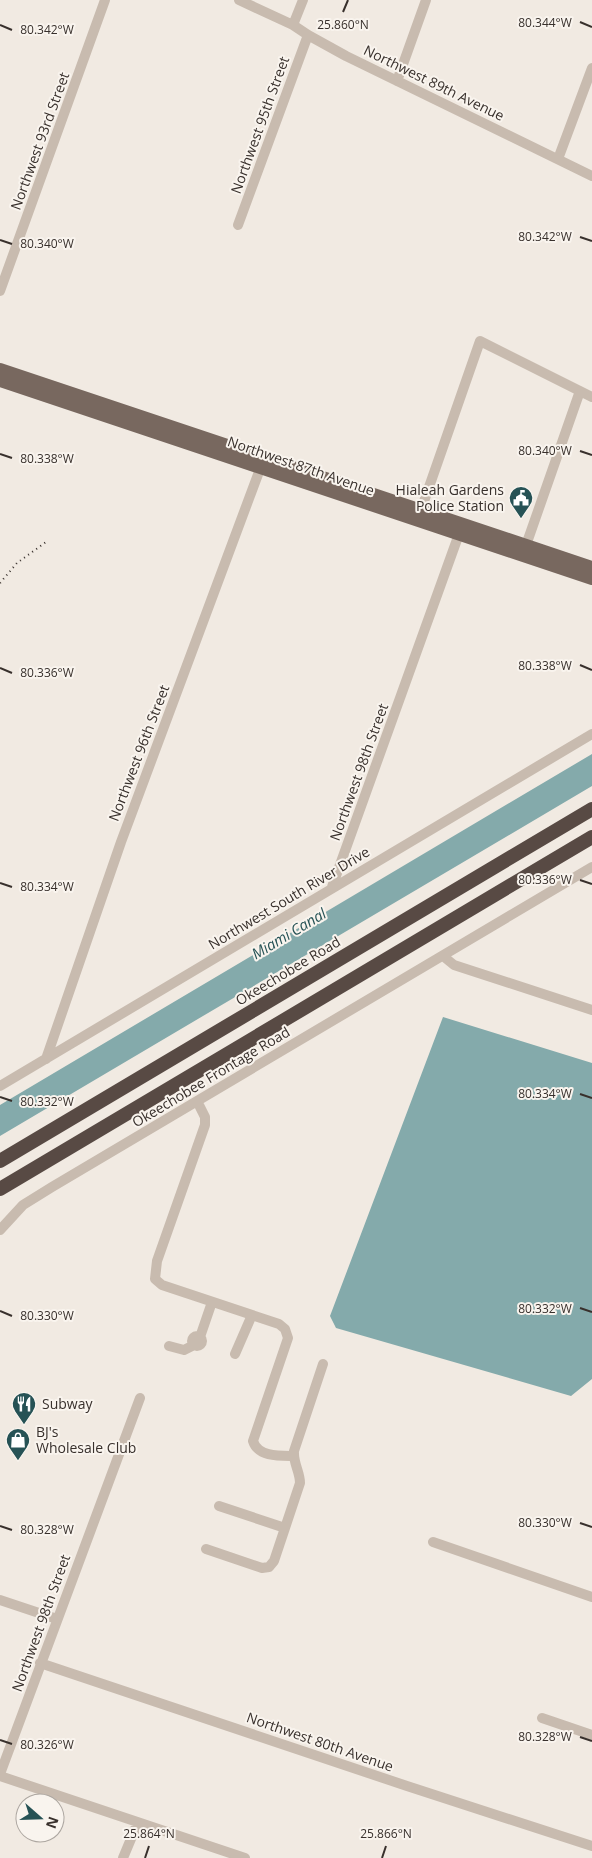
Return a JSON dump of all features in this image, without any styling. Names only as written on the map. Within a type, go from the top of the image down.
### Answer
[{"type":"highway","name":"Okeechobee Road","points":[[0,1162],[592,809]]},
{"type":"highway","points":[[0,1189],[592,837]]},
{"type":"main road","name":"Northwest 87th Avenue","points":[[0,369],[459,534],[592,567]]},
{"type":"main road","name":"Northwest 87th Avenue","points":[[0,381],[421,510],[592,579]]},
{"type":"street","name":"Northwest 93rd Street","points":[[0,291],[105,0]]},
{"type":"street","name":"Northwest 89th Avenue","points":[[239,0],[293,25],[308,36],[592,176]]},
{"type":"street","points":[[293,25],[303,0]]},
{"type":"street","points":[[398,81],[426,0]]},
{"type":"street","name":"Northwest 95th Street","points":[[238,225],[308,36]]},
{"type":"street","points":[[558,159],[592,68]]},
{"type":"street","points":[[421,510],[480,341],[592,397]]},
{"type":"street","points":[[524,550],[580,391]]},
{"type":"street","name":"Northwest 96th Street","points":[[46,1059],[121,842],[263,463]]},
{"type":"street","name":"Northwest 98th Street","points":[[332,887],[459,534]]},
{"type":"street","name":"Northwest South River Drive","points":[[0,1086],[592,734]]},
{"type":"street","name":"Okeechobee Frontage Road","points":[[0,1230],[14,1213],[23,1206],[592,868]]},
{"type":"street","points":[[443,956],[454,965],[592,1010]]},
{"type":"street","points":[[197,1101],[204,1116],[205,1125],[157,1261],[155,1279],[162,1285],[279,1324],[288,1333],[288,1338],[253,1440],[257,1448],[266,1453],[294,1456]]},
{"type":"street","points":[[169,1346],[182,1350],[193,1344],[212,1302]]},
{"type":"street","points":[[235,1354],[252,1315]]},
{"type":"street","points":[[206,1549],[260,1567],[269,1567],[275,1558],[300,1480],[294,1456],[323,1364]]},
{"type":"street","name":"Northwest 98th Street","points":[[0,1775],[140,1398]]},
{"type":"street","points":[[219,1506],[285,1528]]},
{"type":"street","points":[[433,1542],[592,1597]]},
{"type":"street","points":[[0,1600],[57,1619]]},
{"type":"street","name":"Northwest 80th Avenue","points":[[40,1663],[400,1784],[592,1846]]},
{"type":"street","points":[[542,1718],[592,1735]]},
{"type":"street","points":[[0,1775],[245,1858]]},
{"type":"street","points":[[123,1858],[138,1822]]},
{"type":"water","name":"Miami Canal","points":[[592,754],[592,786],[0,1136],[0,1105]]},
{"type":"water","points":[[443,1017],[592,1063],[592,1379],[571,1396],[336,1328],[330,1316]]},
{"type":"railway","points":[[0,583],[17,563],[46,542]]},
{"type":"place","name":"Hialeah Gardens Police Station","points":[[521,519]]},
{"type":"place","name":"Subway","points":[[24,1425]]},
{"type":"place","name":"BJ's Wholesale Club","points":[[18,1461]]}]
